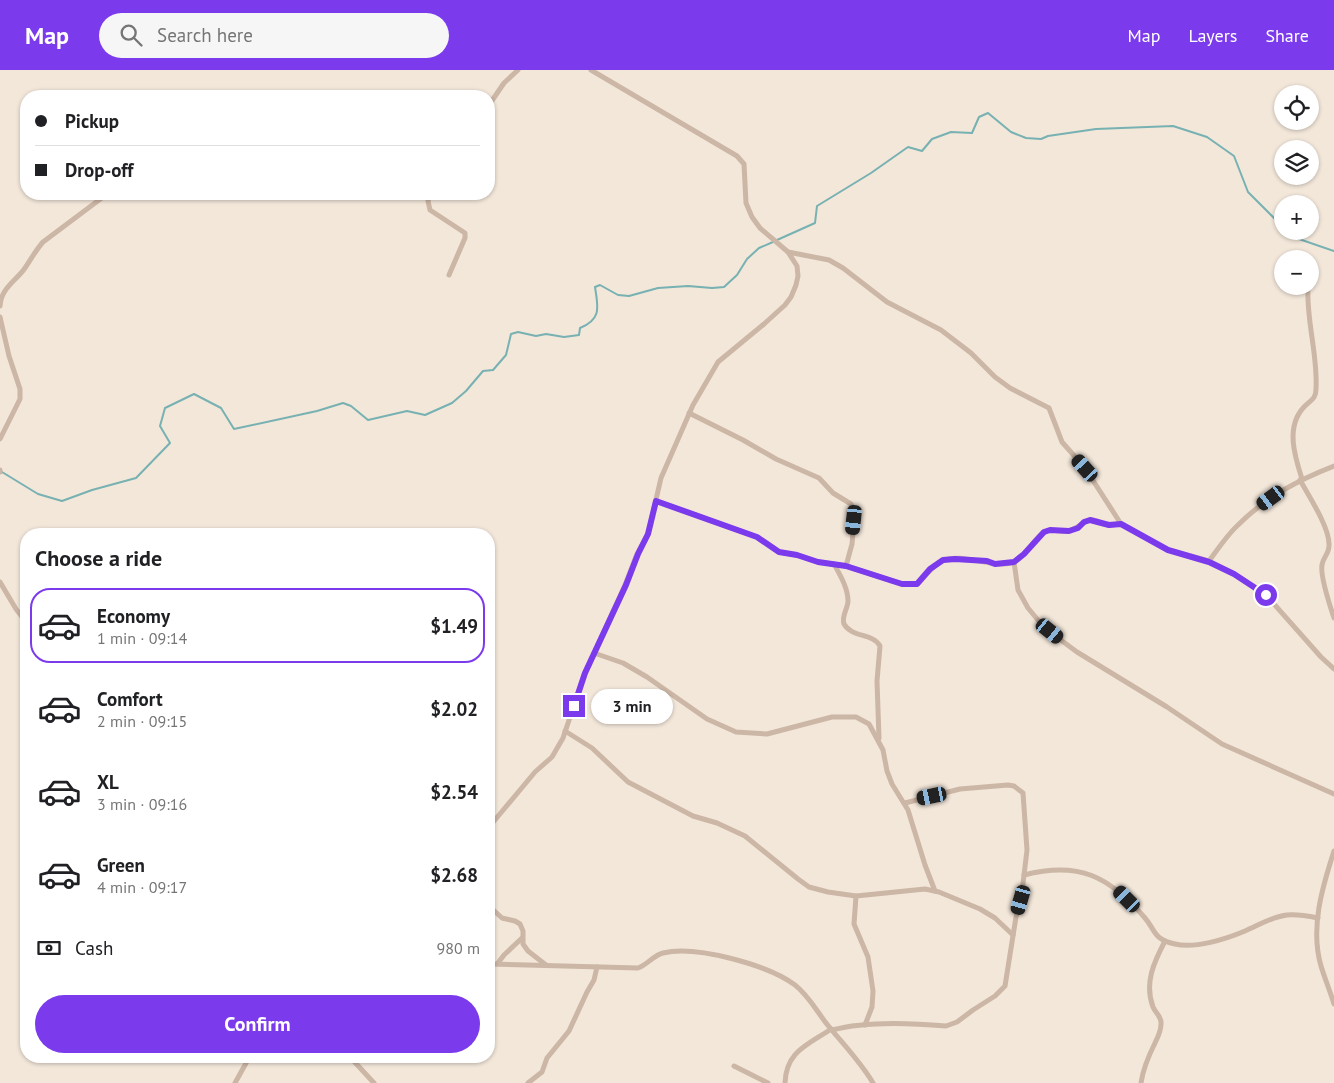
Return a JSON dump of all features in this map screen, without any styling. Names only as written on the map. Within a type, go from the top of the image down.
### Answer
[{"type":"street","points":[[495,96],[504,83],[518,70]]},
{"type":"street","points":[[495,820],[535,772],[552,756],[565,731],[585,673],[648,534],[661,478],[689,413],[718,362],[764,324],[791,297],[798,276],[797,266],[788,252],[760,228],[752,218],[746,203],[744,164],[737,156],[591,70]]},
{"type":"street","points":[[0,306],[4,291],[25,269],[36,249],[100,200]]},
{"type":"street","points":[[428,200],[430,210],[465,233],[465,238],[448,275]]},
{"type":"street","points":[[788,252],[829,260],[843,268],[887,302],[941,330],[971,353],[995,377],[1010,388],[1049,408],[1062,442],[1085,468],[1121,524],[1168,550],[1209,562],[1234,574],[1266,595],[1334,669]]},
{"type":"street","points":[[0,285],[4,291]]},
{"type":"street","points":[[1309,295],[1317,361],[1316,391],[1312,402],[1304,407],[1297,419],[1293,429],[1292,440],[1301,480],[1319,513],[1330,542],[1329,552],[1322,562],[1321,574],[1334,618]]},
{"type":"street","points":[[0,317],[9,356],[20,388],[20,399],[0,438]]},
{"type":"street","points":[[689,413],[776,459],[819,478],[833,493],[852,504],[854,510],[852,544],[846,566]]},
{"type":"street","points":[[1209,562],[1237,525],[1281,490],[1334,466]]},
{"type":"street","points":[[656,501],[757,537],[779,552],[797,555],[818,562],[846,566],[902,584],[917,584],[930,569],[943,560],[987,561],[995,564],[1014,562],[1044,532],[1050,530],[1069,531],[1078,528],[1084,522],[1090,520],[1109,525],[1121,524]]},
{"type":"street","points":[[1014,562],[1018,590],[1028,608],[1042,625],[1077,652],[1167,707],[1222,744],[1334,794]]},
{"type":"street","points":[[834,564],[847,593],[848,602],[843,620],[845,626],[856,634],[874,639],[880,646],[877,681],[879,741]]},
{"type":"street","points":[[0,582],[20,614]]},
{"type":"street","points":[[594,653],[623,663],[647,677],[707,719],[736,732],[767,734],[832,718],[856,717],[869,724],[879,741],[892,784],[905,803],[935,891]]},
{"type":"street","points":[[565,731],[592,748],[628,782],[693,816],[717,823],[745,836],[810,887],[856,896],[925,888],[952,896],[995,918],[1013,936]]},
{"type":"street","points":[[785,1083],[786,1071],[796,1052],[832,1030],[865,1026],[929,1024],[946,1026],[957,1022],[995,996],[1005,986],[1028,850],[1024,793],[1019,788],[1008,784],[960,789],[905,803]]},
{"type":"street","points":[[1334,851],[1318,907],[1317,938],[1321,965],[1334,1004]]},
{"type":"street","points":[[1024,875],[1054,870],[1076,871],[1100,878],[1118,890],[1146,919],[1154,934],[1176,945],[1192,945],[1220,940],[1283,916],[1300,915],[1318,918]]},
{"type":"street","points":[[856,896],[854,924],[868,957],[873,991],[872,1007],[865,1026]]},
{"type":"street","points":[[495,912],[502,918],[520,924],[523,931],[523,944],[528,952],[548,966]]},
{"type":"street","points":[[498,964],[514,944],[522,938]]},
{"type":"street","points":[[1141,1083],[1161,1025],[1161,1019],[1154,1009],[1149,985],[1155,960],[1165,941]]},
{"type":"street","points":[[498,964],[638,968],[646,965],[663,953],[711,953],[770,971],[795,985],[811,1001],[832,1030],[862,1065],[873,1083]]},
{"type":"street","points":[[528,1083],[542,1072],[548,1058],[569,1031],[587,992],[591,988],[597,967]]},
{"type":"street","points":[[235,1083],[246,1063]]},
{"type":"street","points":[[355,1063],[374,1083]]},
{"type":"street","points":[[734,1066],[768,1083]]},
{"type":"waterway","points":[[777,240],[815,223],[817,206],[871,173],[908,147],[922,151],[932,139],[951,132],[972,133],[979,117],[988,113],[1011,132],[1026,138],[1041,139],[1048,136],[1096,129],[1173,126],[1207,137],[1234,156],[1248,192],[1274,218]]},
{"type":"waterway","points":[[1302,240],[1334,251]]},
{"type":"waterway","points":[[2,472],[38,494],[62,501],[92,490],[136,478],[170,443],[160,426],[165,408],[194,394],[221,408],[234,429],[317,411],[343,403],[351,406],[368,420],[407,411],[425,415],[452,403],[466,391],[483,371],[493,370],[506,355],[511,334],[518,332],[536,336],[546,334],[564,337],[579,335],[580,328],[592,321],[597,312],[595,287],[600,285],[618,295],[629,296],[658,288],[688,286],[724,287],[737,275],[747,259],[759,248],[773,242]]},
{"type":"route","points":[[574,706],[585,673],[648,534],[656,501],[757,537],[779,552],[797,555],[818,562],[846,566],[902,584],[917,584],[930,569],[943,560],[987,561],[995,564],[1014,562],[1044,532],[1050,530],[1069,531],[1078,528],[1084,522],[1090,520],[1109,525],[1121,524],[1168,550],[1209,562],[1234,574],[1266,595]]}]
